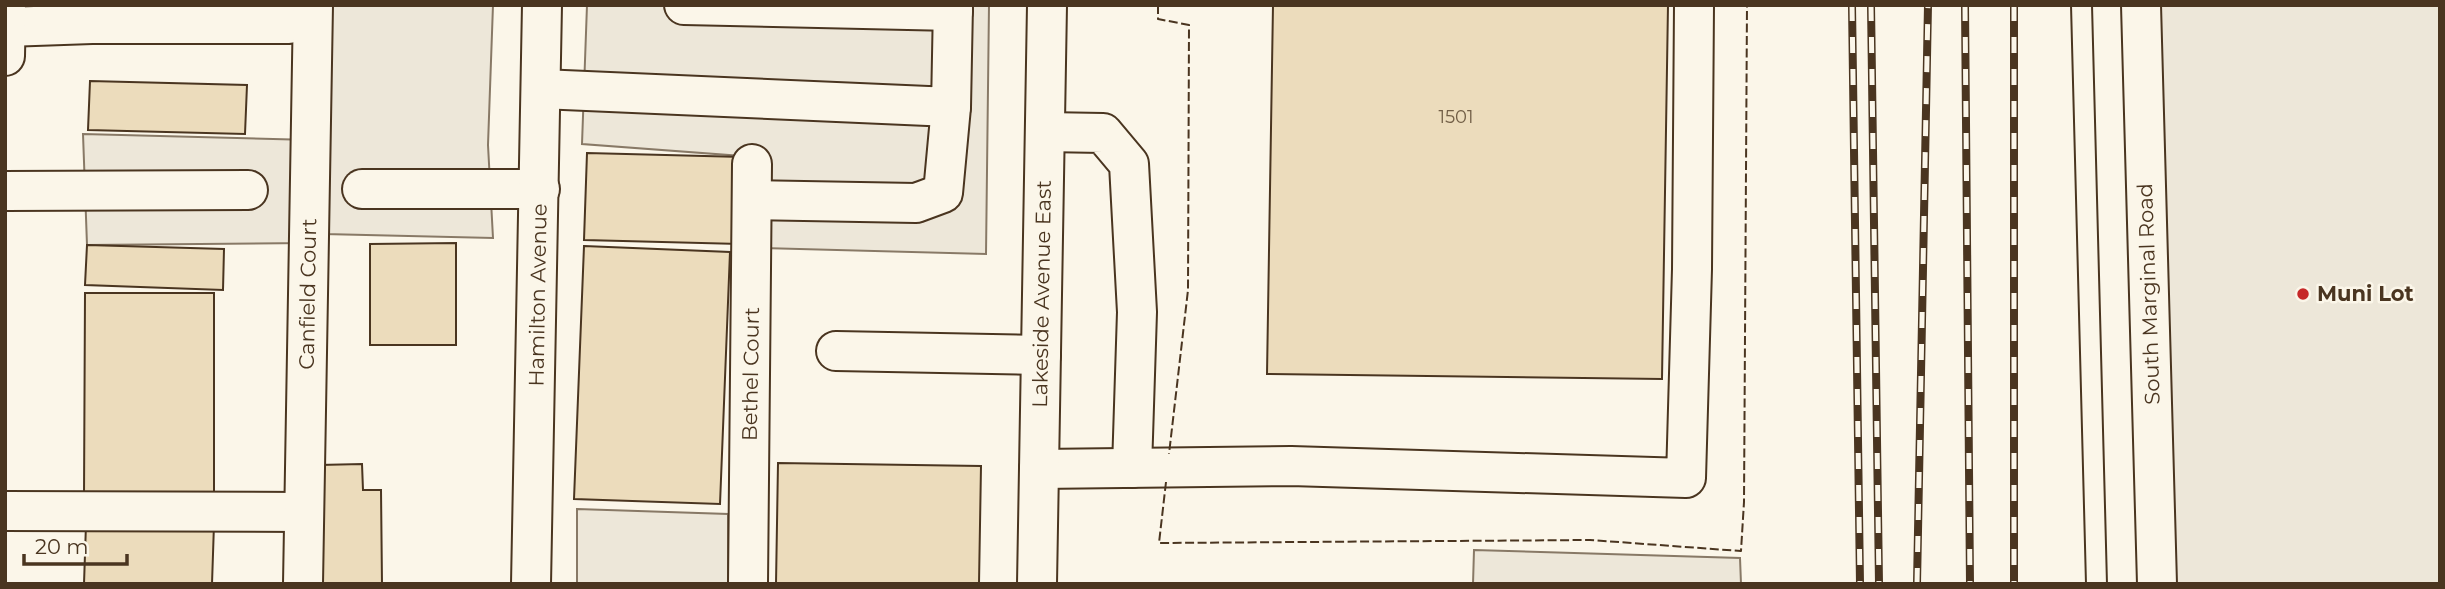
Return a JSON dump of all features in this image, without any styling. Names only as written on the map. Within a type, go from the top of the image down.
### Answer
[{"type":"street","points":[[5,56],[6,5]]},
{"type":"street","name":"Hamilton Avenue","points":[[531,584],[542,5]]},
{"type":"street","points":[[541,89],[951,107],[953,8],[684,5]]},
{"type":"street","name":"Lakeside Avenue East","points":[[1037,584],[1048,5]]},
{"type":"street","points":[[1039,469],[1291,466],[1686,478],[1695,5]]},
{"type":"street","name":"South Marginal Road","points":[[2141,5],[2157,584]]},
{"type":"street","points":[[6,27],[301,15]]},
{"type":"street","name":"Canfield Court","points":[[301,15],[303,584]]},
{"type":"street","name":"Bethel Court","points":[[748,584],[752,182],[916,203],[943,193],[951,107]]},
{"type":"street","points":[[1045,132],[1103,133],[1129,164],[1137,312],[1132,468]]},
{"type":"street","points":[[362,189],[540,189]]},
{"type":"street","points":[[5,191],[248,190]]},
{"type":"street","points":[[836,351],[1041,355]]},
{"type":"street","points":[[5,511],[304,512]]},
{"type":"shaded area","points":[[327,5],[493,5],[488,145],[493,238],[324,234]]},
{"type":"shaded area","points":[[587,5],[989,5],[986,254],[760,248],[755,157],[582,144]]},
{"type":"shaded area","name":"Muni Lot","points":[[2158,5],[2440,5],[2440,584],[2176,584]]},
{"type":"shaded area","points":[[83,134],[311,140],[309,243],[87,245]]},
{"type":"shaded area","points":[[577,509],[728,514],[728,584],[577,584]]},
{"type":"shaded area","points":[[1474,550],[1740,558],[1741,584],[1473,584]]},
{"type":"building","points":[[1273,5],[1668,5],[1662,379],[1267,374]]},
{"type":"building","points":[[90,81],[247,85],[245,134],[88,130]]},
{"type":"building","points":[[587,153],[743,157],[740,244],[584,240]]},
{"type":"building","points":[[456,243],[456,345],[370,345],[370,244]]},
{"type":"building","points":[[87,245],[224,249],[223,290],[85,285]]},
{"type":"building","points":[[584,246],[730,252],[720,504],[574,499]]},
{"type":"building","points":[[85,293],[214,293],[214,497],[84,497]]},
{"type":"building","points":[[778,463],[981,466],[979,584],[776,584]]},
{"type":"building","points":[[362,464],[363,490],[381,490],[382,584],[322,584],[322,491],[319,465]]},
{"type":"building","points":[[86,524],[214,524],[212,584],[84,584]]},
{"type":"tram line","points":[[2071,5],[2086,584]]},
{"type":"tram line","points":[[2092,5],[2107,584]]},
{"type":"railway","points":[[1852,5],[1860,584]]},
{"type":"railway","points":[[1871,5],[1879,584]]},
{"type":"railway","points":[[1917,584],[1928,5]]},
{"type":"railway","points":[[1965,5],[1970,584]]},
{"type":"railway","points":[[2014,5],[2014,584]]},
{"type":"fence","points":[[1158,5],[1158,19],[1189,25],[1188,290],[1169,454]]},
{"type":"fence","points":[[1166,482],[1159,543],[1590,540],[1741,551],[1744,502],[1747,5]]},
{"type":"place","name":"Muni Lot","points":[[2303,294]]}]
